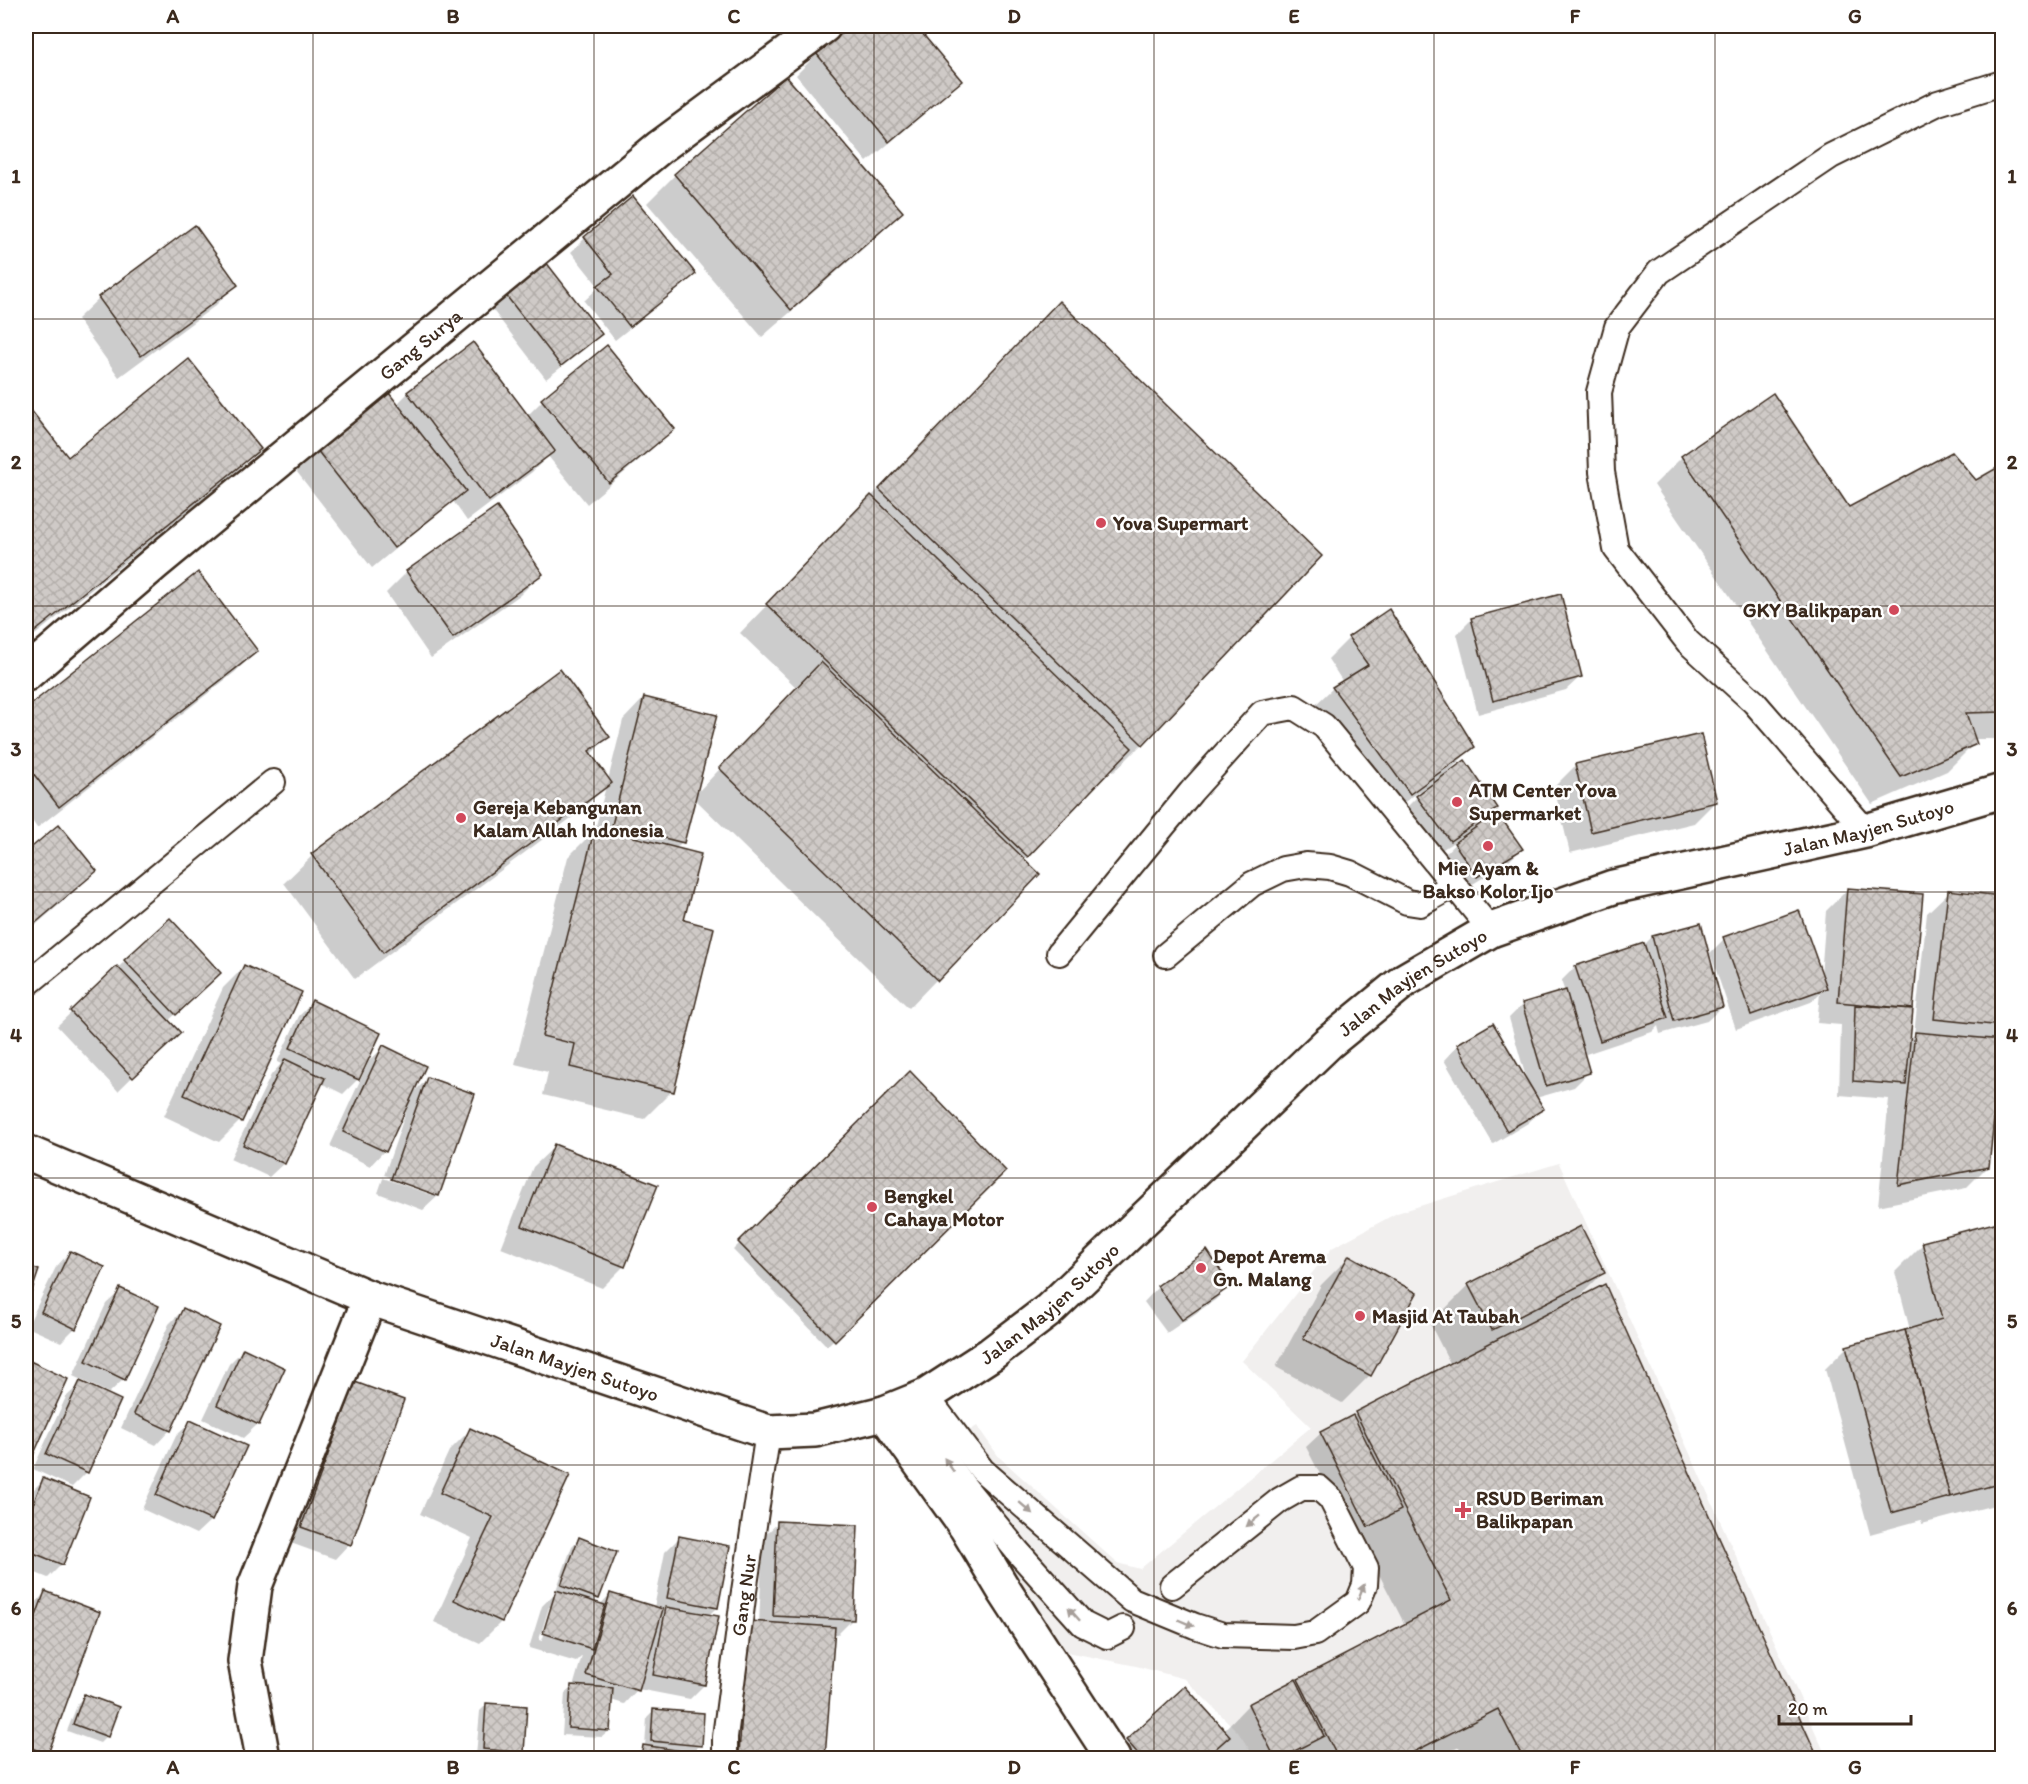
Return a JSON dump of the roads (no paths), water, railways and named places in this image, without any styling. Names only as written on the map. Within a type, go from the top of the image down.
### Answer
[{"type":"main road","name":"Gang Surya","points":[[26,674],[155,563],[660,147],[824,26]]},
{"type":"main road","name":"Jalan Mayjen Sutoyo","points":[[26,1152],[370,1298],[768,1432],[815,1430],[905,1404],[991,1354],[1049,1310],[1328,1043],[1406,980],[1491,930],[1613,887],[1866,831],[2002,791]]},
{"type":"main road","points":[[263,1758],[245,1660],[255,1586],[370,1298]]},
{"type":"main road","points":[[905,1404],[966,1527],[1005,1592],[1113,1758]]},
{"type":"lane","points":[[1866,831],[1754,702],[1688,642],[1616,549],[1602,472],[1599,392],[1617,327],[1659,272],[1832,156],[1938,103],[2002,83]]},
{"type":"lane","points":[[1059,953],[1191,792],[1262,713],[1294,707],[1324,726],[1491,930]]},
{"type":"lane","points":[[26,985],[273,782]]},
{"type":"lane","points":[[1166,955],[1252,884],[1282,868],[1306,865],[1330,867],[1350,873],[1407,902],[1420,904],[1454,885]]},
{"type":"lane","points":[[905,1404],[1132,1599],[1194,1626],[1223,1635],[1294,1637],[1315,1633],[1358,1602],[1365,1585],[1366,1568],[1331,1499],[1319,1488],[1301,1488],[1280,1500],[1172,1586]]},
{"type":"lane","points":[[905,1404],[963,1485],[1018,1552],[1083,1624],[1107,1636],[1124,1628]]},
{"type":"lane","name":"Gang Nur","points":[[725,1758],[725,1737],[743,1598],[768,1432]]},
{"type":"place","name":"Yova Supermart","points":[[1101,523]]},
{"type":"place","name":"GKY Balikpapan","points":[[1894,610]]},
{"type":"place","name":"ATM Center Yova Supermarket","points":[[1457,802]]},
{"type":"place","name":"Gereja Kebangunan Kalam Allah Indonesia","points":[[461,818]]},
{"type":"place","name":"Mie Ayam & Bakso Kolor Ijo","points":[[1488,846]]},
{"type":"place","name":"Bengkel Cahaya Motor","points":[[872,1207]]},
{"type":"place","name":"Depot Arema Gn. Malang","points":[[1201,1268]]},
{"type":"place","name":"Masjid At Taubah","points":[[1360,1316]]},
{"type":"place","name":"RSUD Beriman Balikpapan","points":[[1463,1510]]}]
